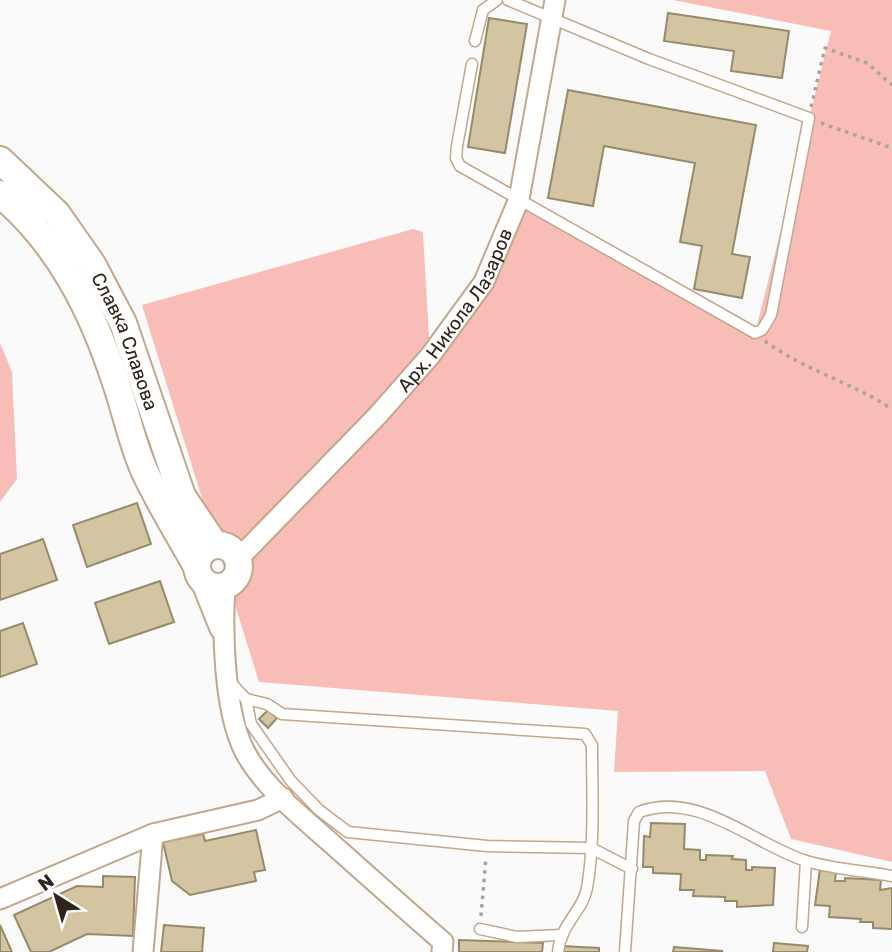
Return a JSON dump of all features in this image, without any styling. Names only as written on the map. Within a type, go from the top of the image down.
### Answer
[{"type":"street","name":"Арх. Никола Лазаров","points":[[238,559],[379,415],[430,356],[484,282],[519,199],[555,0]]},
{"type":"street","name":"Славка Славова","points":[[0,160],[57,214],[92,264],[123,323],[182,495],[215,545]]},
{"type":"street","name":"Славка Славова","points":[[0,194],[34,227],[53,251],[85,304],[99,334],[144,470],[198,572]]},
{"type":"street","points":[[222,633],[198,572],[202,552],[215,545],[229,548],[238,559],[238,572],[225,587],[222,633],[236,722],[246,753],[283,799],[443,942],[442,952]]},
{"type":"street","points":[[198,572],[211,587],[225,587]]},
{"type":"street","points":[[0,899],[153,834],[258,810],[283,799]]},
{"type":"street","points":[[143,952],[153,834]]},
{"type":"lane","points":[[475,41],[483,10],[497,0]]},
{"type":"lane","points":[[472,64],[456,158],[460,166],[755,333],[762,330],[771,315],[809,118],[552,21],[508,0]]},
{"type":"lane","points":[[228,680],[246,699],[251,724],[291,781],[319,810],[348,832],[487,846],[591,848],[632,869]]},
{"type":"lane","points":[[246,699],[267,704],[282,714],[585,734],[592,745],[591,848],[587,892],[560,935],[558,952]]},
{"type":"lane","points":[[625,952],[634,821],[639,812],[648,808],[700,810],[806,860],[892,876]]},
{"type":"lane","points":[[802,927],[806,860]]},
{"type":"lane","points":[[480,929],[517,937],[560,935]]},
{"type":"path","points":[[892,85],[867,63],[825,48],[809,118],[892,148]]},
{"type":"path","points":[[755,333],[787,357],[841,380],[892,409]]},
{"type":"path","points":[[480,929],[485,873]]},
{"type":"shaded area","points":[[673,0],[892,0],[892,862],[791,839],[765,771],[614,772],[618,711],[259,682],[142,305],[413,229],[423,232],[430,355],[459,320],[519,199],[755,333],[831,31]]},
{"type":"shaded area","points":[[0,343],[12,372],[17,479],[0,502]]},
{"type":"building","points":[[668,13],[789,31],[782,78],[731,71],[734,51],[664,41]]},
{"type":"building","points":[[489,18],[527,24],[505,153],[468,147]]},
{"type":"building","points":[[568,90],[756,125],[732,254],[750,257],[742,298],[694,289],[702,246],[680,242],[695,163],[604,146],[593,206],[548,198]]},
{"type":"building","points":[[137,503],[151,544],[87,567],[73,525]]},
{"type":"building","points":[[43,539],[57,580],[0,600],[0,554]]},
{"type":"building","points":[[160,581],[174,622],[109,644],[95,603]]},
{"type":"building","points":[[23,623],[37,664],[0,677],[0,631]]},
{"type":"building","points":[[268,710],[277,718],[268,728],[259,719]]},
{"type":"building","points":[[651,823],[685,824],[684,849],[700,850],[700,860],[706,860],[706,855],[733,856],[732,859],[746,860],[746,870],[752,870],[752,867],[775,868],[773,905],[737,907],[737,901],[725,901],[725,897],[693,896],[694,890],[680,890],[681,874],[653,873],[653,867],[643,867],[644,836],[650,837]]},
{"type":"building","points":[[256,830],[265,870],[254,872],[256,881],[190,895],[172,881],[163,842],[203,834],[205,841]]},
{"type":"building","points":[[820,869],[836,871],[835,881],[845,881],[845,878],[881,880],[880,890],[892,888],[892,929],[873,928],[873,922],[860,922],[861,919],[829,917],[830,906],[815,905]]},
{"type":"building","points":[[103,876],[135,877],[133,936],[87,934],[49,952],[31,952],[14,915],[77,886],[103,887]]},
{"type":"building","points":[[0,925],[12,952],[0,952]]},
{"type":"building","points":[[164,925],[204,928],[202,952],[161,952]]},
{"type":"building","points":[[459,940],[543,943],[542,952],[459,952]]},
{"type":"building","points":[[774,943],[808,946],[807,952],[773,952]]},
{"type":"building","points":[[561,946],[599,948],[599,952],[561,952]]},
{"type":"building","points":[[674,947],[722,951],[722,952],[673,952]]}]
